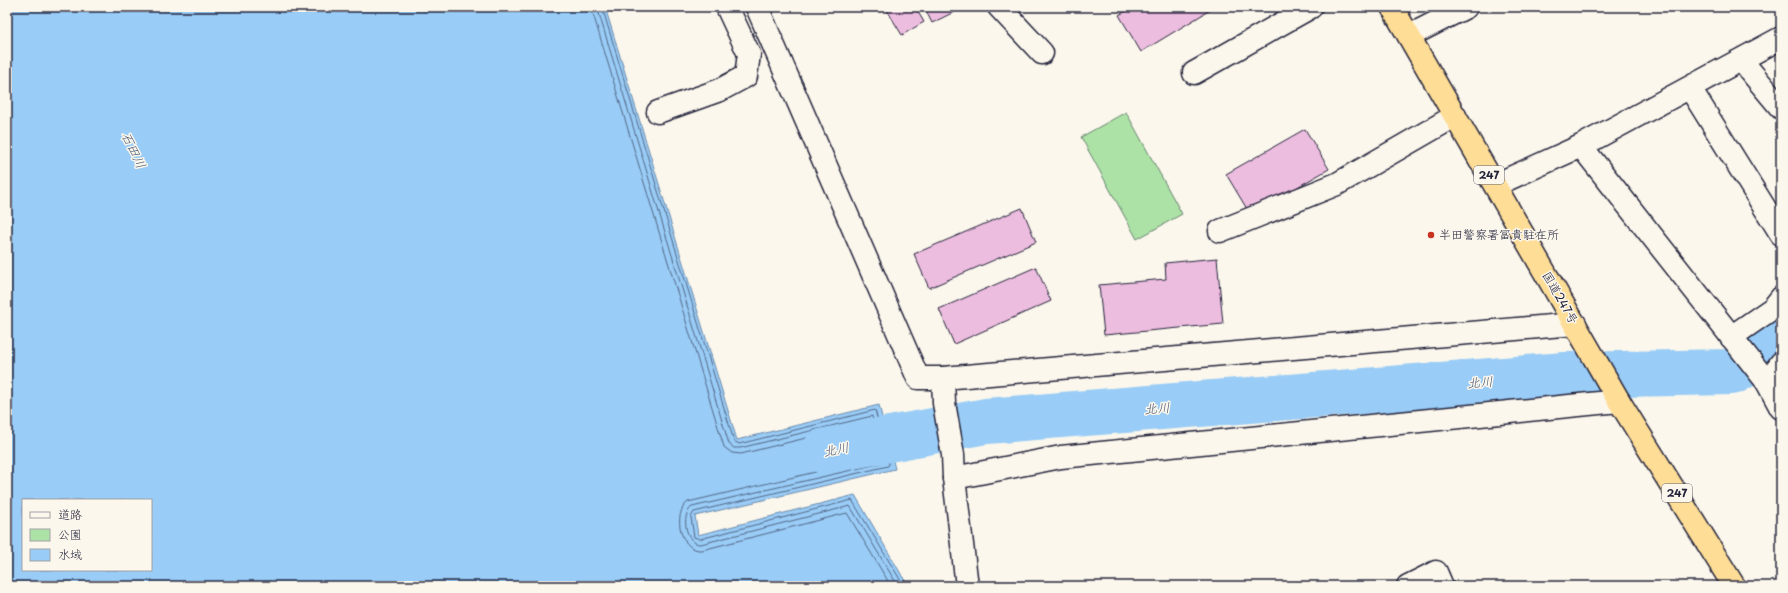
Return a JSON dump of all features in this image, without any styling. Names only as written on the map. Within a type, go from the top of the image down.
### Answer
[{"type":"highway","name":"国道247号","points":[[1392,7],[1619,401],[1734,586]]},
{"type":"street","points":[[658,112],[720,90],[746,76],[749,54],[727,7]]},
{"type":"street","points":[[999,7],[1042,53]]},
{"type":"street","points":[[1194,73],[1311,7]]},
{"type":"street","points":[[1409,36],[1466,7]]},
{"type":"street","points":[[766,10],[918,378],[943,378],[1575,324]]},
{"type":"street","points":[[1495,185],[1581,146],[1781,38]]},
{"type":"street","points":[[1741,60],[1781,108]]},
{"type":"street","points":[[1690,88],[1781,234]]},
{"type":"street","points":[[1220,231],[1337,184],[1455,116]]},
{"type":"street","points":[[1581,146],[1767,382],[1781,408]]},
{"type":"street","points":[[1731,337],[1773,308],[1781,298]]},
{"type":"street","points":[[1767,382],[1781,363]]},
{"type":"street","points":[[943,378],[944,403],[953,455],[954,478],[967,586]]},
{"type":"street","points":[[954,478],[1061,457],[1619,401]]},
{"type":"street","points":[[1408,586],[1436,572],[1442,586]]},
{"type":"green space","points":[[1126,112],[1182,214],[1137,239],[1081,137]]},
{"type":"water","name":"石田川","points":[[7,7],[605,7],[737,440],[879,405],[895,469],[695,516],[698,535],[855,495],[908,586],[7,586]]},
{"type":"building","points":[[885,7],[915,7],[924,22],[902,35]]},
{"type":"building","points":[[924,7],[964,7],[932,23]]},
{"type":"building","points":[[1133,7],[1215,7],[1141,52],[1119,15]]},
{"type":"building","points":[[1305,129],[1329,169],[1250,214],[1226,174]]},
{"type":"building","points":[[1022,208],[1036,242],[929,288],[914,254]]},
{"type":"building","points":[[1217,258],[1223,324],[1104,335],[1099,285],[1166,279],[1165,263]]},
{"type":"building","points":[[1036,267],[1051,301],[954,344],[939,309]]},
{"type":"waterway","name":"北川","points":[[825,451],[986,421],[1565,375],[1732,372],[1763,354],[1781,334]]},
{"type":"place","name":"半田警察署冨貴駐在所","points":[[1431,235]]}]
